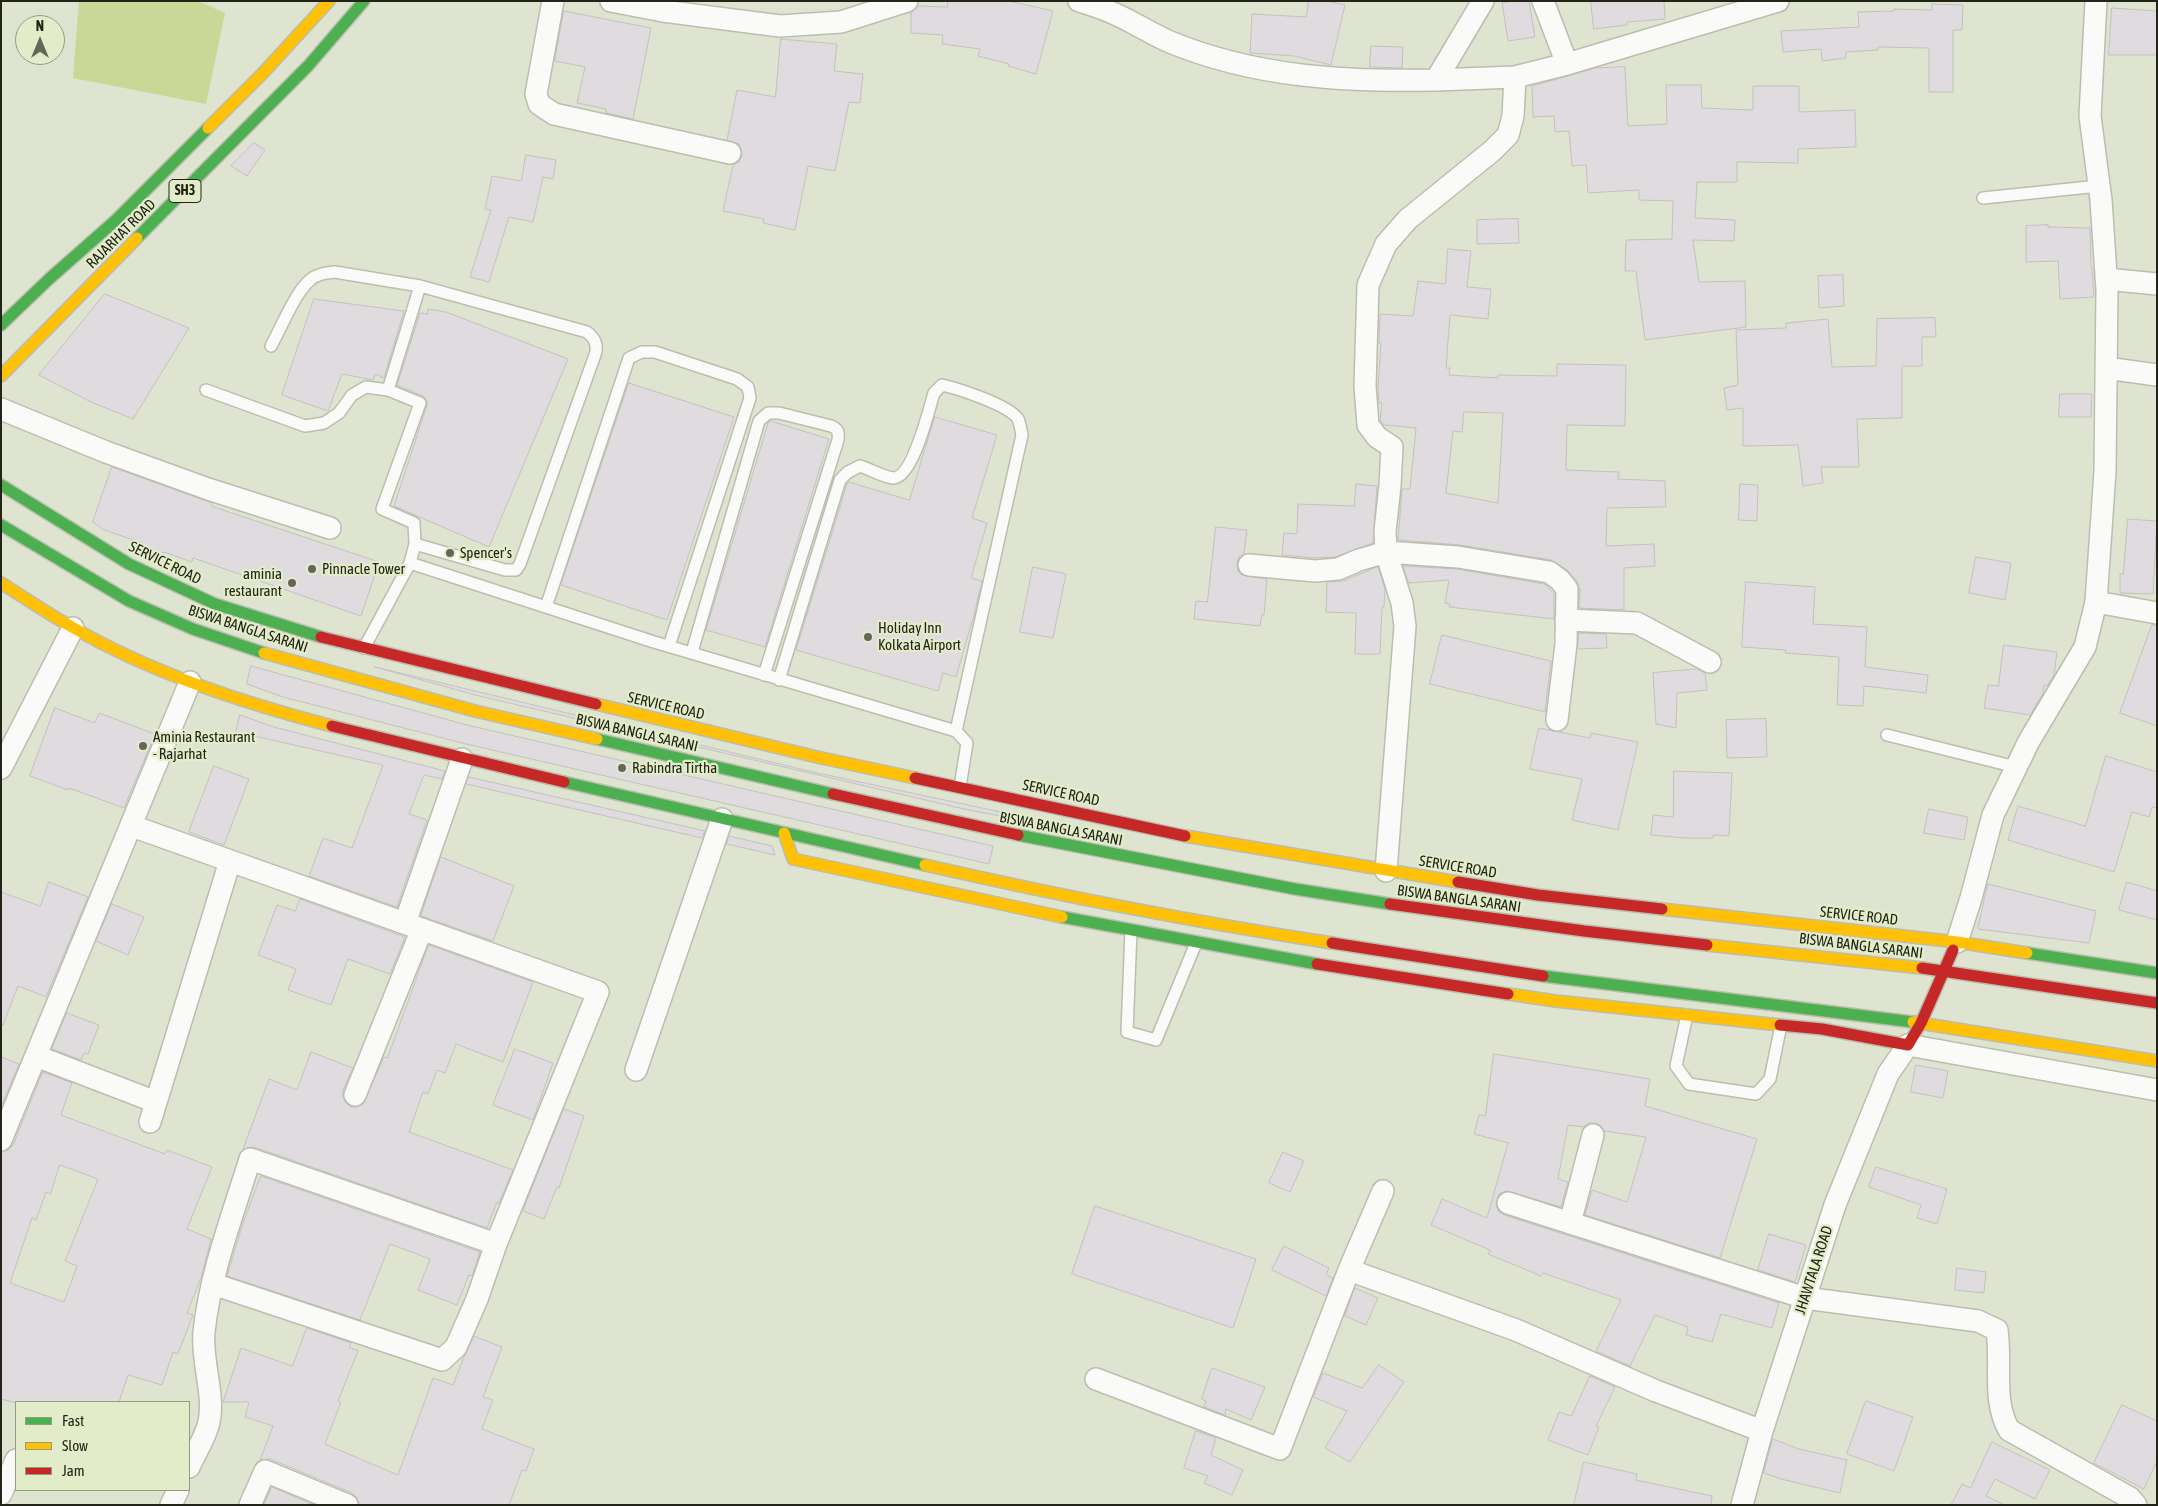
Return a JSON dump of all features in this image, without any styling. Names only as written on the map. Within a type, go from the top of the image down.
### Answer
[{"type":"main road","name":"RAJARHAT ROAD","points":[[1,325],[49,279],[116,220],[263,73],[329,1]]},
{"type":"main road","name":"RAJARHAT ROAD","points":[[1,376],[308,66],[364,1]]},
{"type":"main road","name":"SERVICE ROAD","points":[[1,485],[129,564],[215,604],[332,641],[808,755],[1181,835],[1538,896],[1957,942],[2157,973]]},
{"type":"main road","name":"BISWA BANGLA SARANI","points":[[1,525],[129,601],[194,629],[249,649],[475,711],[961,824],[1295,889],[1436,912],[1584,931],[1945,971],[2157,1003]]},
{"type":"main road","points":[[1,583],[7,591],[73,628],[155,668],[278,712],[462,759],[1008,884],[1235,928],[1537,975],[1921,1023],[2157,1061]]},
{"type":"main road","points":[[784,833],[793,859],[1007,906],[1196,943],[1383,975],[1556,1001],[1822,1029],[1908,1045],[1921,1023],[1957,942]]},
{"type":"main road","points":[[1007,906],[1008,884]]},
{"type":"main road","points":[[1383,975],[1388,952]]},
{"type":"street","points":[[553,1],[536,94],[539,104],[554,114],[730,153]]},
{"type":"street","points":[[611,1],[696,8],[780,26],[841,22],[907,1]]},
{"type":"street","points":[[1079,1],[1110,6],[1170,42],[1241,65],[1291,75],[1360,81],[1515,77],[1567,64],[1778,1]]},
{"type":"street","points":[[1436,80],[1483,1]]},
{"type":"street","points":[[1543,1],[1567,64]]},
{"type":"street","points":[[1957,942],[1993,815],[2028,741],[2084,647],[2096,602],[2105,471],[2106,279],[2099,186],[2090,116],[2096,1]]},
{"type":"street","points":[[1386,871],[1405,626],[1402,603],[1386,552],[1385,530],[1392,446],[1376,437],[1368,425],[1365,376],[1368,285],[1386,244],[1408,219],[1492,151],[1508,135],[1513,116],[1515,77]]},
{"type":"street","points":[[2106,279],[2157,284]]},
{"type":"street","points":[[2106,368],[2157,375]]},
{"type":"street","points":[[1,409],[106,452],[208,489],[330,528]]},
{"type":"street","points":[[1249,565],[1315,571],[1338,569],[1386,552],[1458,557],[1549,572],[1560,580],[1567,589],[1566,644],[1557,720]]},
{"type":"street","points":[[2096,602],[2157,613]]},
{"type":"street","points":[[1566,620],[1637,623],[1710,662]]},
{"type":"street","points":[[1,768],[73,628]]},
{"type":"street","points":[[1,1140],[190,682]]},
{"type":"street","points":[[355,1095],[413,926],[462,759]]},
{"type":"street","points":[[636,1070],[722,819]]},
{"type":"street","points":[[132,826],[598,992],[496,1244],[477,1299],[456,1347],[442,1360],[213,1284]]},
{"type":"street","points":[[36,1056],[153,1112],[230,861]]},
{"type":"street","points":[[1908,1045],[2157,1090]]},
{"type":"street","name":"JHAWTALA ROAD","points":[[1742,1505],[1762,1430],[1836,1205],[1888,1074],[1908,1045]]},
{"type":"street","points":[[1570,1223],[1593,1135]]},
{"type":"street","points":[[190,1465],[209,1423],[210,1410],[204,1344],[213,1284],[250,1159],[496,1244]]},
{"type":"street","points":[[1096,1379],[1280,1449],[1383,1191]]},
{"type":"street","points":[[1508,1203],[1805,1298],[1978,1321],[1997,1330],[2000,1350],[1998,1404],[2002,1418],[2009,1430],[2130,1498],[2136,1505]]},
{"type":"street","points":[[1350,1270],[1516,1330],[1656,1392],[1762,1430]]},
{"type":"street","points":[[1,1494],[15,1462]]},
{"type":"street","points":[[250,1505],[264,1471],[347,1505]]},
{"type":"street","points":[[171,1505],[178,1491]]},
{"type":"lane","points":[[1984,198],[2099,186]]},
{"type":"lane","points":[[271,346],[300,292],[310,280],[323,273],[335,272],[420,286],[587,332],[597,344],[596,352],[524,555],[516,570],[505,570],[415,544]]},
{"type":"lane","points":[[388,390],[420,286]]},
{"type":"lane","points":[[546,607],[629,358],[642,352],[655,352],[737,379],[748,387],[750,398],[668,646]]},
{"type":"lane","points":[[779,680],[840,480],[848,472],[860,466],[894,478],[903,474],[912,462],[934,393],[942,385],[953,388],[1010,411],[1019,420],[1022,435],[956,731]]},
{"type":"lane","points":[[206,390],[305,426],[324,423],[339,413],[352,395],[366,387],[388,390],[420,403],[382,509],[414,523],[415,544],[410,563],[364,648]]},
{"type":"lane","points":[[692,652],[759,421],[768,413],[779,413],[831,426],[837,428],[839,433],[838,440],[764,675]]},
{"type":"lane","points":[[410,563],[668,646],[956,731],[967,743],[960,789]]},
{"type":"lane","points":[[1887,735],[2016,767]]},
{"type":"lane","points":[[1131,930],[1128,1032],[1156,1040],[1196,943]]},
{"type":"lane","points":[[1687,1015],[1676,1066],[1689,1084],[1756,1094],[1770,1079],[1781,1025]]},
{"type":"shaded area","points":[[79,1],[198,1],[225,13],[206,104],[73,78]]},
{"type":"building","points":[[948,1],[1009,1],[1053,11],[1036,74],[1008,66],[1009,64],[978,56],[980,49],[942,44],[943,35],[911,33],[911,13],[918,6],[947,7]]},
{"type":"building","points":[[1309,1],[1327,1],[1345,5],[1331,65],[1294,56],[1250,53],[1252,14],[1306,17]]},
{"type":"building","points":[[1529,1],[1535,37],[1508,41],[1502,3]]},
{"type":"building","points":[[1591,1],[1664,1],[1665,19],[1627,22],[1627,25],[1594,29]]},
{"type":"building","points":[[1932,4],[1963,5],[1962,30],[1953,30],[1953,92],[1929,92],[1929,48],[1878,47],[1878,50],[1846,52],[1846,58],[1822,61],[1821,49],[1783,52],[1781,31],[1859,27],[1858,12],[1894,11],[1894,9],[1932,10]]},
{"type":"building","points":[[2112,8],[2157,11],[2157,55],[2109,55]]},
{"type":"building","points":[[564,11],[651,28],[633,119],[606,113],[606,109],[577,103],[585,67],[555,61]]},
{"type":"building","points":[[781,39],[837,44],[834,71],[863,74],[860,103],[849,102],[835,171],[808,166],[795,230],[763,223],[764,219],[723,211],[733,165],[739,162],[742,155],[739,144],[727,140],[737,90],[775,97]]},
{"type":"building","points":[[1371,46],[1403,47],[1402,68],[1370,67]]},
{"type":"building","points":[[1625,67],[1628,126],[1667,124],[1666,85],[1701,85],[1702,108],[1753,110],[1753,86],[1799,86],[1799,112],[1855,110],[1856,147],[1798,149],[1798,163],[1737,162],[1737,182],[1697,182],[1695,218],[1735,220],[1734,241],[1693,240],[1699,282],[1745,281],[1746,327],[1645,340],[1636,271],[1625,271],[1626,240],[1672,239],[1673,201],[1639,200],[1639,190],[1588,193],[1586,165],[1572,166],[1569,131],[1555,132],[1554,116],[1533,117],[1532,86],[1596,68]]},
{"type":"building","points":[[254,143],[265,150],[247,176],[231,166]]},
{"type":"building","points":[[526,155],[556,160],[553,179],[543,177],[533,222],[509,217],[489,282],[470,277],[491,210],[485,209],[492,176],[521,181]]},
{"type":"building","points":[[1518,219],[1519,243],[1477,244],[1477,220]]},
{"type":"building","points":[[2048,225],[2048,227],[2090,228],[2094,297],[2060,299],[2058,261],[2026,262],[2026,226]]},
{"type":"building","points":[[1448,249],[1471,251],[1467,287],[1491,289],[1488,319],[1450,315],[1446,368],[1450,368],[1449,375],[1498,378],[1498,375],[1557,376],[1557,364],[1626,365],[1625,426],[1567,425],[1566,470],[1619,472],[1618,479],[1665,481],[1666,507],[1607,508],[1606,546],[1654,544],[1655,566],[1624,568],[1624,610],[1579,608],[1580,589],[1577,581],[1567,570],[1551,560],[1460,545],[1398,540],[1402,489],[1410,489],[1416,428],[1384,425],[1380,420],[1382,403],[1379,403],[1378,386],[1381,343],[1379,343],[1380,314],[1413,316],[1418,281],[1445,284]],"holes":[[[1464,412],[1503,413],[1498,503],[1446,493],[1453,431],[1462,432]]]},
{"type":"building","points":[[1843,275],[1844,306],[1819,308],[1818,276]]},
{"type":"building","points":[[105,294],[189,328],[133,419],[91,402],[39,375]]},
{"type":"building","points":[[314,299],[404,311],[384,378],[375,374],[373,380],[342,374],[328,411],[282,395]]},
{"type":"building","points":[[428,309],[446,312],[568,359],[489,547],[394,506],[428,402],[423,396],[397,385],[420,313],[427,314]]},
{"type":"building","points":[[1935,318],[1936,337],[1922,337],[1922,366],[1902,366],[1902,418],[1857,419],[1859,467],[1821,467],[1823,483],[1803,486],[1798,445],[1743,446],[1743,408],[1727,410],[1724,388],[1738,385],[1736,330],[1786,328],[1786,323],[1828,319],[1832,367],[1876,366],[1877,319]]},
{"type":"building","points":[[629,383],[734,417],[667,620],[561,585]]},
{"type":"building","points":[[2060,394],[2092,394],[2091,417],[2059,417]]},
{"type":"building","points":[[935,417],[997,435],[972,518],[987,523],[971,578],[982,581],[956,677],[943,673],[938,691],[796,650],[847,484],[849,482],[909,500]]},
{"type":"building","points":[[771,421],[829,439],[765,647],[706,630],[768,423]]},
{"type":"building","points":[[112,467],[212,503],[211,506],[379,562],[361,616],[193,558],[192,562],[142,546],[143,543],[104,530],[93,522]]},
{"type":"building","points":[[1356,484],[1377,486],[1373,543],[1335,557],[1315,558],[1282,555],[1284,533],[1297,534],[1298,504],[1354,506]]},
{"type":"building","points":[[1740,484],[1758,485],[1757,521],[1739,520]]},
{"type":"building","points":[[2128,519],[2157,521],[2153,594],[2120,593],[2120,574],[2123,574]]},
{"type":"building","points":[[1216,527],[1247,530],[1244,553],[1239,557],[1237,564],[1238,571],[1242,575],[1267,579],[1264,615],[1262,615],[1260,626],[1194,619],[1196,601],[1207,602]]},
{"type":"building","points":[[1976,557],[2011,563],[2005,600],[1969,593]]},
{"type":"building","points":[[1403,566],[1457,569],[1544,584],[1554,593],[1554,619],[1449,607],[1450,604],[1445,603],[1449,580],[1409,583]]},
{"type":"building","points":[[1033,567],[1066,574],[1053,638],[1020,632]]},
{"type":"building","points":[[1378,567],[1385,589],[1384,607],[1382,607],[1380,654],[1355,654],[1356,613],[1326,612],[1327,582],[1343,581]]},
{"type":"building","points":[[1746,582],[1815,587],[1813,624],[1867,627],[1865,667],[1928,675],[1926,693],[1864,686],[1863,706],[1837,705],[1839,657],[1785,653],[1786,650],[1742,647]]},
{"type":"building","points":[[2152,625],[2157,625],[2157,726],[2120,713]]},
{"type":"building","points":[[1579,633],[1606,634],[1607,648],[1578,649]]},
{"type":"building","points":[[1442,635],[1551,661],[1545,712],[1430,684]]},
{"type":"building","points":[[2004,645],[2057,652],[2054,675],[2047,686],[2044,685],[2043,693],[2030,715],[1984,708],[1988,685],[1998,686]]},
{"type":"building","points":[[251,666],[471,726],[993,846],[989,864],[466,744],[283,697],[247,684]]},
{"type":"building","points":[[375,667],[813,772],[1001,812],[1000,816],[964,809],[479,696]]},
{"type":"building","points":[[1697,669],[1705,673],[1707,690],[1677,693],[1676,728],[1656,724],[1653,673]]},
{"type":"building","points":[[55,708],[95,723],[99,713],[155,734],[124,808],[30,776]]},
{"type":"building","points":[[240,715],[274,727],[445,771],[442,779],[424,775],[409,814],[427,820],[397,907],[309,876],[323,838],[352,848],[383,765],[236,732]]},
{"type":"building","points":[[1766,719],[1767,757],[1727,758],[1726,720]]},
{"type":"building","points":[[1539,728],[1590,738],[1591,733],[1638,742],[1618,830],[1572,820],[1582,779],[1530,769]]},
{"type":"building","points":[[2106,756],[2157,772],[2157,808],[2152,807],[2149,817],[2132,812],[2114,872],[2008,840],[2018,806],[2085,826]]},
{"type":"building","points":[[214,766],[249,779],[224,845],[189,832]]},
{"type":"building","points":[[1674,771],[1732,773],[1729,836],[1713,835],[1713,838],[1685,838],[1651,835],[1653,815],[1673,817]]},
{"type":"building","points":[[469,777],[705,831],[702,838],[466,784]]},
{"type":"building","points":[[1929,809],[1968,817],[1964,840],[1924,833]]},
{"type":"building","points":[[729,836],[772,846],[775,855],[727,844]]},
{"type":"building","points":[[441,857],[514,886],[493,941],[421,916]]},
{"type":"building","points":[[49,882],[88,897],[46,997],[18,986],[3,1025],[1,1024],[1,892],[40,906]]},
{"type":"building","points":[[2127,882],[2157,891],[2157,920],[2119,910]]},
{"type":"building","points":[[1988,884],[2096,911],[2089,943],[1978,929]]},
{"type":"building","points":[[300,899],[405,937],[390,974],[348,959],[331,1005],[288,990],[296,969],[258,955],[277,905],[295,911]]},
{"type":"building","points":[[112,904],[144,917],[128,955],[96,941]]},
{"type":"building","points":[[429,945],[533,982],[503,1062],[456,1044],[445,1073],[437,1070],[428,1094],[423,1092],[409,1132],[513,1170],[499,1203],[497,1202],[487,1228],[254,1147],[243,1149],[269,1079],[297,1090],[311,1052],[353,1068],[343,1090],[343,1097],[351,1107],[363,1104],[384,1057],[387,1058]]},
{"type":"building","points":[[67,1013],[99,1025],[88,1054],[84,1053],[81,1060],[52,1049]]},
{"type":"building","points":[[515,1049],[553,1063],[533,1120],[493,1105]]},
{"type":"building","points":[[1494,1054],[1650,1079],[1645,1106],[1757,1139],[1720,1258],[1585,1215],[1592,1190],[1627,1202],[1646,1137],[1604,1131],[1596,1123],[1589,1123],[1583,1127],[1568,1125],[1558,1179],[1568,1182],[1561,1207],[1506,1191],[1499,1194],[1496,1205],[1498,1211],[1504,1215],[1779,1303],[1772,1328],[1721,1314],[1712,1342],[1686,1335],[1688,1327],[1655,1315],[1630,1366],[1596,1351],[1621,1300],[1543,1273],[1541,1276],[1488,1254],[1490,1250],[1431,1225],[1442,1199],[1487,1218],[1508,1143],[1474,1134],[1479,1115],[1485,1116]]},
{"type":"building","points":[[1,1057],[19,1064],[1,1107]]},
{"type":"building","points":[[1916,1065],[1948,1071],[1943,1098],[1911,1092]]},
{"type":"building","points":[[43,1072],[72,1083],[61,1115],[165,1154],[167,1150],[212,1167],[187,1229],[211,1239],[201,1278],[187,1313],[193,1315],[178,1354],[173,1352],[162,1385],[128,1375],[119,1401],[12,1402],[1,1399],[1,1152],[8,1150],[13,1145]],"holes":[[[60,1165],[98,1179],[65,1261],[77,1266],[64,1302],[10,1283],[32,1218],[36,1220],[46,1192],[50,1194]]]},
{"type":"building","points":[[564,1109],[584,1116],[559,1188],[557,1187],[544,1219],[523,1211]]},
{"type":"building","points":[[1283,1152],[1304,1161],[1290,1192],[1269,1183]]},
{"type":"building","points":[[1876,1167],[1947,1189],[1937,1224],[1917,1218],[1921,1205],[1869,1187]]},
{"type":"building","points":[[261,1176],[480,1252],[472,1276],[469,1275],[457,1305],[418,1290],[430,1259],[390,1244],[360,1320],[227,1276],[243,1223]]},
{"type":"building","points":[[1095,1206],[1256,1259],[1233,1328],[1072,1274]]},
{"type":"building","points":[[1769,1234],[1806,1245],[1795,1282],[1758,1270]]},
{"type":"building","points":[[1284,1246],[1329,1268],[1326,1275],[1333,1278],[1326,1296],[1272,1270]]},
{"type":"building","points":[[1957,1268],[1986,1272],[1984,1293],[1955,1290]]},
{"type":"building","points":[[1355,1288],[1378,1298],[1366,1325],[1345,1316]]},
{"type":"building","points":[[307,1328],[351,1343],[349,1347],[358,1351],[338,1401],[341,1402],[325,1444],[398,1475],[433,1378],[453,1385],[474,1336],[502,1347],[483,1397],[493,1400],[482,1429],[534,1449],[526,1471],[522,1470],[509,1505],[359,1505],[357,1498],[352,1493],[270,1459],[260,1460],[273,1426],[245,1417],[249,1402],[223,1402],[241,1348],[292,1366]]},
{"type":"building","points":[[1379,1365],[1404,1382],[1350,1462],[1325,1448],[1347,1411],[1313,1397],[1323,1373],[1362,1388]]},
{"type":"building","points":[[1212,1368],[1265,1387],[1251,1420],[1226,1409],[1225,1415],[1204,1407],[1206,1401],[1202,1399]]},
{"type":"building","points":[[1590,1376],[1615,1387],[1596,1426],[1599,1427],[1588,1455],[1548,1440],[1559,1412],[1571,1416]]},
{"type":"building","points":[[1866,1401],[1913,1417],[1894,1471],[1847,1454]]},
{"type":"building","points":[[2122,1405],[2157,1421],[2157,1461],[2144,1489],[2094,1463]]},
{"type":"building","points":[[1196,1431],[1216,1438],[1211,1455],[1243,1470],[1232,1495],[1204,1483],[1208,1476],[1184,1468]]},
{"type":"building","points":[[1773,1439],[1799,1449],[1847,1460],[1840,1493],[1764,1473]]},
{"type":"building","points":[[1992,1442],[2050,1470],[2035,1499],[1995,1479],[1986,1496],[2005,1505],[1951,1505],[1962,1484],[1970,1488]]},
{"type":"building","points":[[1584,1462],[1637,1474],[1636,1480],[1712,1496],[1711,1505],[1574,1505]]},
{"type":"building","points":[[272,1487],[314,1505],[264,1505]]},
{"type":"traffic: fast","points":[[137,238],[308,66],[364,1]]},
{"type":"traffic: fast","points":[[1,325],[49,279],[116,220],[208,128]]},
{"type":"traffic: fast","points":[[1,485],[129,564],[215,604],[321,637]]},
{"type":"traffic: fast","points":[[1,525],[129,601],[193,629],[264,653]]},
{"type":"traffic: fast","points":[[597,739],[833,794]]},
{"type":"traffic: fast","points":[[564,782],[925,865]]},
{"type":"traffic: fast","points":[[1018,835],[1295,889],[1390,904]]},
{"type":"traffic: fast","points":[[1062,917],[1317,964]]},
{"type":"traffic: fast","points":[[2027,953],[2157,973]]},
{"type":"traffic: fast","points":[[1543,976],[1913,1022]]},
{"type":"traffic: slow","points":[[208,128],[263,73],[329,1]]},
{"type":"traffic: slow","points":[[1,376],[137,238]]},
{"type":"traffic: slow","points":[[1,583],[63,622],[134,659],[232,697],[332,726]]},
{"type":"traffic: slow","points":[[264,653],[475,711],[597,739]]},
{"type":"traffic: slow","points":[[596,704],[817,757],[915,778]]},
{"type":"traffic: slow","points":[[784,833],[793,859],[1062,917]]},
{"type":"traffic: slow","points":[[1185,836],[1458,882]]},
{"type":"traffic: slow","points":[[925,865],[1128,908],[1332,943]]},
{"type":"traffic: slow","points":[[1662,909],[1957,942],[2027,953]]},
{"type":"traffic: slow","points":[[1707,945],[1922,968]]},
{"type":"traffic: slow","points":[[1508,994],[1556,1001],[1780,1025]]},
{"type":"traffic: slow","points":[[1913,1022],[2157,1061]]},
{"type":"traffic: jam","points":[[321,637],[596,704]]},
{"type":"traffic: jam","points":[[332,726],[564,782]]},
{"type":"traffic: jam","points":[[915,778],[1185,836]]},
{"type":"traffic: jam","points":[[833,794],[1018,835]]},
{"type":"traffic: jam","points":[[1458,882],[1538,895],[1662,909]]},
{"type":"traffic: jam","points":[[1390,904],[1584,931],[1707,945]]},
{"type":"traffic: jam","points":[[1332,943],[1543,976]]},
{"type":"traffic: jam","points":[[1780,1025],[1822,1029],[1908,1045],[1921,1023],[1953,950]]},
{"type":"traffic: jam","points":[[1317,964],[1508,994]]},
{"type":"traffic: jam","points":[[1922,968],[2157,1003]]},
{"type":"place","name":"Spencer's","points":[[450,553]]},
{"type":"place","name":"Pinnacle Tower","points":[[312,569]]},
{"type":"place","name":"aminia restaurant","points":[[292,583]]},
{"type":"place","name":"Holiday Inn Kolkata Airport","points":[[868,637]]},
{"type":"place","name":"Aminia Restaurant - Rajarhat","points":[[143,746]]},
{"type":"place","name":"Rabindra Tirtha","points":[[622,768]]}]
